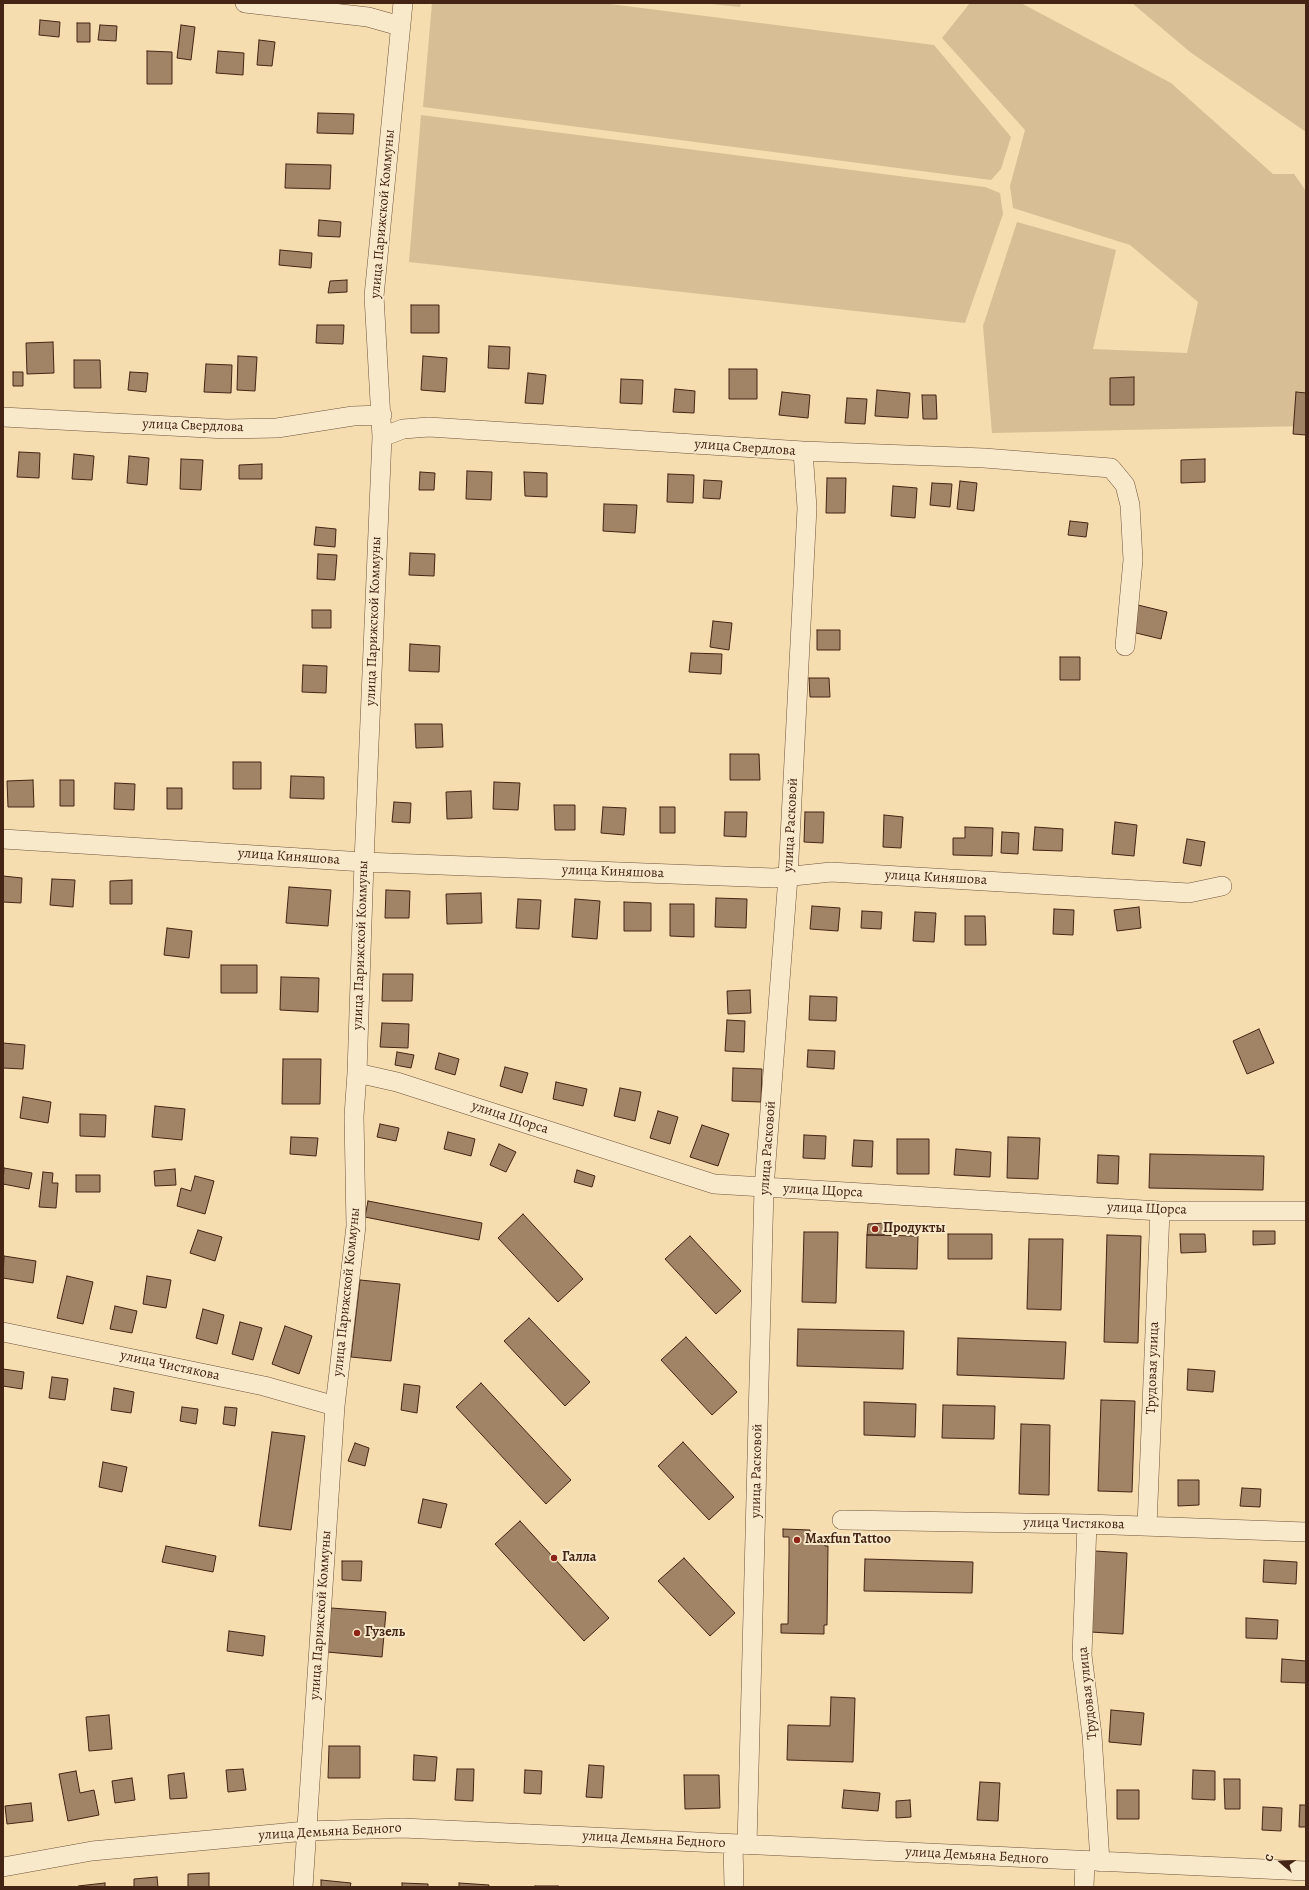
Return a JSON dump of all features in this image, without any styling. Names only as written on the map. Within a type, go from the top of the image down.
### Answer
[{"type":"street","points":[[245,3],[368,17],[400,26]]},
{"type":"street","name":"улица Парижской Коммуны","points":[[303,1887],[335,1406],[356,1226],[354,1116],[357,1073],[364,862],[382,437],[382,415],[374,296],[402,3]]},
{"type":"street","name":"улица Свердлова","points":[[3,416],[226,429],[277,428],[353,416],[382,415]]},
{"type":"street","name":"улица Свердлова","points":[[382,437],[403,429],[429,427],[803,452],[984,458],[1111,468],[1125,485],[1130,504],[1133,560],[1125,646]]},
{"type":"street","name":"улица Расковой","points":[[734,1887],[740,1845],[764,1188],[788,877],[807,508],[803,452]]},
{"type":"street","name":"улица Киняшова","points":[[3,839],[364,862],[774,878],[831,872],[1189,893],[1222,886]]},
{"type":"street","name":"улица Щорса","points":[[357,1073],[397,1082],[714,1184],[1160,1210],[1306,1211]]},
{"type":"street","name":"Трудовая улица","points":[[1147,1526],[1160,1210]]},
{"type":"street","name":"улица Чистякова","points":[[3,1332],[264,1386],[335,1406]]},
{"type":"street","name":"улица Чистякова","points":[[842,1520],[1087,1524],[1306,1532]]},
{"type":"street","name":"Трудовая улица","points":[[1084,1887],[1092,1861],[1092,1734],[1082,1655],[1087,1524]]},
{"type":"street","name":"улица Демьяна Бедного","points":[[3,1867],[92,1851],[306,1831],[403,1828],[1306,1871]]},
{"type":"shaded area","points":[[432,3],[602,3],[934,45],[1011,137],[1001,169],[991,180],[423,107]]},
{"type":"shaded area","points":[[702,3],[741,3],[740,7]]},
{"type":"shaded area","points":[[970,3],[1021,3],[1171,83],[1273,174],[1294,174],[1306,191],[1306,426],[992,433],[983,326],[1017,222],[1116,250],[1093,349],[1187,353],[1198,302],[1130,245],[1013,208],[1010,186],[1025,130],[942,38]]},
{"type":"shaded area","points":[[1132,3],[1306,3],[1306,132],[1190,52]]},
{"type":"shaded area","points":[[421,115],[985,187],[1000,193],[1003,214],[965,323],[409,262]]},
{"type":"building","points":[[40,20],[60,22],[59,37],[39,35]]},
{"type":"building","points":[[77,23],[90,23],[90,42],[77,42]]},
{"type":"building","points":[[100,25],[117,26],[116,41],[98,40]]},
{"type":"building","points":[[181,25],[195,27],[191,60],[177,58]]},
{"type":"building","points":[[259,40],[275,42],[272,66],[257,65]]},
{"type":"building","points":[[147,51],[172,52],[172,84],[147,84]]},
{"type":"building","points":[[218,51],[244,53],[243,75],[216,73]]},
{"type":"building","points":[[318,113],[354,114],[353,134],[317,133]]},
{"type":"building","points":[[286,164],[331,165],[330,189],[285,188]]},
{"type":"building","points":[[319,220],[341,222],[340,237],[318,236]]},
{"type":"building","points":[[280,250],[312,253],[311,268],[279,265]]},
{"type":"building","points":[[347,280],[347,292],[328,293],[330,281]]},
{"type":"building","points":[[411,305],[439,305],[439,333],[411,333]]},
{"type":"building","points":[[317,325],[344,325],[343,344],[316,343]]},
{"type":"building","points":[[53,342],[54,373],[27,374],[26,343]]},
{"type":"building","points":[[489,346],[510,347],[509,369],[488,368]]},
{"type":"building","points":[[238,356],[257,357],[255,391],[237,390]]},
{"type":"building","points":[[423,356],[447,358],[445,392],[421,390]]},
{"type":"building","points":[[74,360],[100,360],[101,388],[74,388]]},
{"type":"building","points":[[206,364],[232,365],[231,393],[204,392]]},
{"type":"building","points":[[729,369],[757,369],[757,399],[729,399]]},
{"type":"building","points":[[13,372],[23,372],[23,386],[13,386]]},
{"type":"building","points":[[130,372],[148,373],[146,392],[128,390]]},
{"type":"building","points":[[528,373],[546,375],[543,404],[525,403]]},
{"type":"building","points":[[1134,377],[1134,405],[1110,405],[1110,378]]},
{"type":"building","points":[[621,379],[643,380],[642,404],[620,403]]},
{"type":"building","points":[[675,389],[695,391],[694,413],[673,412]]},
{"type":"building","points":[[877,390],[910,393],[908,418],[875,416]]},
{"type":"building","points":[[782,392],[810,395],[808,418],[779,415]]},
{"type":"building","points":[[1296,392],[1306,393],[1306,435],[1293,434]]},
{"type":"building","points":[[922,395],[936,395],[937,419],[923,419]]},
{"type":"building","points":[[847,398],[867,399],[865,424],[845,423]]},
{"type":"building","points":[[19,452],[40,453],[39,478],[17,477]]},
{"type":"building","points":[[74,454],[94,456],[92,480],[72,479]]},
{"type":"building","points":[[129,456],[149,458],[147,485],[127,483]]},
{"type":"building","points":[[181,459],[203,460],[201,490],[180,489]]},
{"type":"building","points":[[1205,459],[1205,482],[1181,483],[1181,460]]},
{"type":"building","points":[[262,464],[262,479],[239,479],[239,465]]},
{"type":"building","points":[[467,471],[492,472],[491,500],[466,499]]},
{"type":"building","points":[[420,472],[435,473],[434,490],[419,490]]},
{"type":"building","points":[[524,472],[547,473],[547,497],[525,496]]},
{"type":"building","points":[[668,474],[694,475],[693,503],[667,502]]},
{"type":"building","points":[[827,478],[846,478],[845,513],[826,513]]},
{"type":"building","points":[[704,480],[722,481],[720,499],[703,498]]},
{"type":"building","points":[[960,481],[977,483],[974,511],[957,509]]},
{"type":"building","points":[[932,483],[952,484],[950,507],[930,505]]},
{"type":"building","points":[[893,486],[917,488],[915,518],[891,516]]},
{"type":"building","points":[[604,504],[637,505],[635,533],[603,531]]},
{"type":"building","points":[[1070,521],[1088,523],[1086,537],[1068,535]]},
{"type":"building","points":[[316,527],[336,529],[335,547],[314,545]]},
{"type":"building","points":[[410,553],[435,554],[434,576],[409,575]]},
{"type":"building","points":[[318,554],[337,555],[335,580],[317,579]]},
{"type":"building","points":[[1138,605],[1167,612],[1161,639],[1132,632]]},
{"type":"building","points":[[312,610],[331,610],[331,628],[312,628]]},
{"type":"building","points":[[713,621],[732,623],[729,650],[710,647]]},
{"type":"building","points":[[817,630],[840,630],[840,650],[817,650]]},
{"type":"building","points":[[410,644],[440,646],[439,672],[409,671]]},
{"type":"building","points":[[691,653],[722,654],[721,674],[689,672]]},
{"type":"building","points":[[1060,657],[1080,657],[1080,680],[1060,680]]},
{"type":"building","points":[[303,665],[327,666],[326,693],[302,692]]},
{"type":"building","points":[[809,678],[829,678],[830,697],[810,697]]},
{"type":"building","points":[[415,724],[442,724],[443,747],[416,748]]},
{"type":"building","points":[[730,754],[759,754],[760,780],[730,780]]},
{"type":"building","points":[[233,762],[261,762],[261,789],[233,789]]},
{"type":"building","points":[[291,776],[324,777],[324,799],[290,798]]},
{"type":"building","points":[[33,780],[34,807],[8,807],[7,781]]},
{"type":"building","points":[[60,780],[74,780],[74,806],[60,806]]},
{"type":"building","points":[[494,782],[520,783],[518,810],[493,809]]},
{"type":"building","points":[[115,783],[135,784],[134,810],[114,809]]},
{"type":"building","points":[[167,788],[182,788],[182,809],[167,809]]},
{"type":"building","points":[[471,791],[472,818],[447,819],[446,792]]},
{"type":"building","points":[[394,802],[411,803],[410,823],[392,822]]},
{"type":"building","points":[[554,805],[575,805],[575,830],[555,830]]},
{"type":"building","points":[[603,807],[626,808],[624,835],[601,833]]},
{"type":"building","points":[[660,807],[675,807],[675,833],[660,833]]},
{"type":"building","points":[[725,812],[747,812],[746,837],[724,836]]},
{"type":"building","points":[[805,812],[824,812],[823,843],[804,842]]},
{"type":"building","points":[[884,815],[903,817],[901,848],[883,847]]},
{"type":"building","points":[[1115,822],[1137,825],[1134,856],[1112,854]]},
{"type":"building","points":[[965,827],[993,828],[992,856],[953,855],[953,838],[965,838]]},
{"type":"building","points":[[1035,827],[1063,829],[1062,851],[1033,850]]},
{"type":"building","points":[[1002,832],[1019,833],[1018,854],[1001,853]]},
{"type":"building","points":[[1187,839],[1205,842],[1201,866],[1183,863]]},
{"type":"building","points":[[3,876],[22,878],[21,903],[3,902]]},
{"type":"building","points":[[52,879],[75,880],[73,907],[50,905]]},
{"type":"building","points":[[132,880],[132,904],[110,904],[110,881]]},
{"type":"building","points":[[289,887],[331,890],[328,926],[286,923]]},
{"type":"building","points":[[386,890],[410,891],[409,918],[385,918]]},
{"type":"building","points":[[481,893],[482,923],[447,924],[446,894]]},
{"type":"building","points":[[716,898],[747,899],[746,928],[715,927]]},
{"type":"building","points":[[518,899],[541,900],[539,929],[516,928]]},
{"type":"building","points":[[575,899],[600,901],[597,939],[572,937]]},
{"type":"building","points":[[624,902],[651,903],[651,931],[624,931]]},
{"type":"building","points":[[670,904],[694,904],[694,937],[670,936]]},
{"type":"building","points":[[812,906],[840,908],[838,931],[810,929]]},
{"type":"building","points":[[1139,907],[1141,928],[1117,931],[1114,910]]},
{"type":"building","points":[[1054,909],[1074,910],[1073,935],[1053,934]]},
{"type":"building","points":[[862,911],[882,912],[881,929],[861,928]]},
{"type":"building","points":[[915,912],[936,913],[934,942],[913,941]]},
{"type":"building","points":[[965,916],[985,916],[986,945],[965,945]]},
{"type":"building","points":[[167,928],[192,931],[189,958],[164,955]]},
{"type":"building","points":[[221,965],[257,965],[257,993],[221,993]]},
{"type":"building","points":[[383,974],[413,974],[412,1001],[382,1001]]},
{"type":"building","points":[[281,977],[319,978],[318,1012],[280,1010]]},
{"type":"building","points":[[750,990],[751,1013],[728,1014],[727,991]]},
{"type":"building","points":[[810,996],[837,997],[836,1021],[809,1020]]},
{"type":"building","points":[[727,1020],[745,1021],[744,1052],[725,1051]]},
{"type":"building","points":[[382,1023],[409,1024],[408,1048],[380,1047]]},
{"type":"building","points":[[1259,1029],[1274,1063],[1247,1074],[1233,1041]]},
{"type":"building","points":[[3,1043],[25,1045],[23,1069],[3,1068]]},
{"type":"building","points":[[808,1050],[835,1051],[834,1069],[807,1067]]},
{"type":"building","points":[[397,1052],[414,1055],[411,1068],[395,1065]]},
{"type":"building","points":[[439,1053],[459,1059],[455,1075],[435,1069]]},
{"type":"building","points":[[283,1059],[321,1059],[320,1104],[282,1104]]},
{"type":"building","points":[[505,1067],[528,1073],[522,1093],[500,1086]]},
{"type":"building","points":[[733,1068],[762,1069],[761,1102],[732,1101]]},
{"type":"building","points":[[556,1082],[587,1089],[583,1106],[553,1099]]},
{"type":"building","points":[[620,1088],[641,1092],[635,1121],[614,1116]]},
{"type":"building","points":[[23,1097],[51,1102],[48,1123],[20,1118]]},
{"type":"building","points":[[155,1106],[185,1109],[182,1140],[152,1137]]},
{"type":"building","points":[[658,1111],[678,1117],[670,1144],[650,1138]]},
{"type":"building","points":[[80,1114],[106,1115],[105,1137],[80,1136]]},
{"type":"building","points":[[380,1124],[399,1128],[396,1141],[377,1137]]},
{"type":"building","points":[[702,1125],[729,1134],[718,1166],[690,1157]]},
{"type":"building","points":[[448,1132],[475,1139],[471,1156],[444,1149]]},
{"type":"building","points":[[804,1135],[826,1136],[825,1159],[803,1158]]},
{"type":"building","points":[[291,1137],[318,1138],[316,1156],[290,1154]]},
{"type":"building","points":[[1008,1137],[1040,1138],[1038,1179],[1007,1178]]},
{"type":"building","points":[[897,1139],[929,1139],[929,1174],[897,1174]]},
{"type":"building","points":[[854,1140],[873,1141],[872,1167],[852,1166]]},
{"type":"building","points":[[499,1144],[516,1152],[506,1172],[490,1165]]},
{"type":"building","points":[[956,1149],[991,1152],[990,1177],[954,1175]]},
{"type":"building","points":[[1150,1154],[1264,1156],[1263,1190],[1149,1188]]},
{"type":"building","points":[[1098,1155],[1119,1156],[1118,1184],[1097,1183]]},
{"type":"building","points":[[4,1168],[32,1173],[29,1189],[3,1184]]},
{"type":"building","points":[[175,1169],[176,1185],[155,1186],[154,1171]]},
{"type":"building","points":[[577,1170],[595,1176],[592,1187],[574,1182]]},
{"type":"building","points":[[43,1172],[53,1173],[52,1183],[58,1183],[56,1208],[39,1207]]},
{"type":"building","points":[[76,1175],[100,1175],[100,1192],[76,1192]]},
{"type":"building","points":[[195,1176],[214,1181],[205,1214],[177,1206],[181,1188],[191,1191]]},
{"type":"building","points":[[368,1201],[482,1223],[479,1240],[365,1217]]},
{"type":"building","points":[[523,1214],[583,1279],[558,1302],[498,1238]]},
{"type":"building","points":[[886,1223],[884,1235],[867,1235],[868,1224]]},
{"type":"building","points":[[198,1230],[222,1237],[215,1261],[190,1253]]},
{"type":"building","points":[[1253,1231],[1275,1231],[1275,1244],[1253,1245]]},
{"type":"building","points":[[804,1232],[838,1232],[836,1303],[802,1302]]},
{"type":"building","points":[[948,1234],[992,1234],[992,1259],[948,1259]]},
{"type":"building","points":[[1180,1234],[1205,1234],[1206,1252],[1181,1253]]},
{"type":"building","points":[[867,1235],[918,1236],[917,1269],[866,1268]]},
{"type":"building","points":[[1107,1235],[1141,1236],[1138,1343],[1104,1342]]},
{"type":"building","points":[[690,1236],[741,1291],[716,1314],[665,1259]]},
{"type":"building","points":[[1029,1239],[1063,1239],[1061,1310],[1027,1309]]},
{"type":"building","points":[[4,1256],[36,1261],[33,1283],[3,1278]]},
{"type":"building","points":[[67,1276],[93,1282],[83,1324],[57,1318]]},
{"type":"building","points":[[147,1276],[171,1280],[166,1308],[143,1304]]},
{"type":"building","points":[[360,1280],[400,1284],[391,1361],[351,1357]]},
{"type":"building","points":[[115,1306],[137,1311],[132,1333],[110,1329]]},
{"type":"building","points":[[203,1309],[224,1315],[217,1344],[196,1338]]},
{"type":"building","points":[[529,1318],[590,1382],[565,1406],[504,1341]]},
{"type":"building","points":[[240,1322],[262,1328],[253,1360],[232,1354]]},
{"type":"building","points":[[285,1326],[312,1336],[299,1374],[272,1364]]},
{"type":"building","points":[[798,1329],[904,1331],[903,1369],[797,1366]]},
{"type":"building","points":[[686,1337],[737,1392],[712,1415],[661,1360]]},
{"type":"building","points":[[958,1338],[1066,1342],[1064,1379],[957,1375]]},
{"type":"building","points":[[3,1369],[24,1372],[22,1389],[3,1386]]},
{"type":"building","points":[[1188,1369],[1215,1371],[1213,1392],[1187,1390]]},
{"type":"building","points":[[52,1377],[68,1379],[65,1400],[49,1398]]},
{"type":"building","points":[[481,1383],[571,1480],[546,1504],[456,1407]]},
{"type":"building","points":[[404,1384],[420,1386],[417,1413],[401,1410]]},
{"type":"building","points":[[114,1388],[134,1392],[131,1413],[111,1410]]},
{"type":"building","points":[[1101,1400],[1135,1401],[1132,1492],[1098,1491]]},
{"type":"building","points":[[864,1402],[916,1404],[915,1437],[864,1435]]},
{"type":"building","points":[[943,1405],[995,1406],[994,1439],[942,1438]]},
{"type":"building","points":[[182,1407],[198,1409],[196,1424],[180,1421]]},
{"type":"building","points":[[225,1407],[237,1408],[235,1426],[223,1424]]},
{"type":"building","points":[[1021,1424],[1050,1425],[1049,1495],[1019,1494]]},
{"type":"building","points":[[272,1432],[305,1436],[291,1530],[259,1526]]},
{"type":"building","points":[[683,1442],[734,1497],[709,1520],[658,1466]]},
{"type":"building","points":[[355,1443],[369,1448],[365,1466],[348,1461]]},
{"type":"building","points":[[103,1462],[127,1467],[122,1492],[99,1487]]},
{"type":"building","points":[[1178,1480],[1199,1480],[1199,1505],[1178,1506]]},
{"type":"building","points":[[1242,1488],[1261,1489],[1260,1507],[1240,1506]]},
{"type":"building","points":[[423,1499],[447,1504],[441,1528],[418,1523]]},
{"type":"building","points":[[520,1521],[609,1618],[584,1641],[495,1544]]},
{"type":"building","points":[[783,1529],[810,1530],[810,1537],[825,1537],[825,1546],[828,1546],[827,1625],[824,1625],[824,1634],[781,1633],[781,1624],[788,1624],[789,1537],[783,1537]]},
{"type":"building","points":[[166,1546],[216,1556],[213,1572],[162,1562]]},
{"type":"building","points":[[1095,1551],[1127,1553],[1123,1634],[1091,1632]]},
{"type":"building","points":[[684,1558],[735,1613],[710,1636],[658,1581]]},
{"type":"building","points":[[865,1559],[973,1562],[972,1593],[864,1591]]},
{"type":"building","points":[[1264,1560],[1297,1562],[1296,1584],[1263,1582]]},
{"type":"building","points":[[342,1561],[362,1561],[361,1581],[342,1580]]},
{"type":"building","points":[[331,1608],[386,1612],[382,1657],[327,1652]]},
{"type":"building","points":[[1246,1618],[1278,1620],[1277,1639],[1246,1638]]},
{"type":"building","points":[[229,1631],[265,1636],[263,1656],[227,1651]]},
{"type":"building","points":[[1282,1659],[1306,1661],[1306,1683],[1281,1682]]},
{"type":"building","points":[[831,1697],[855,1698],[853,1762],[787,1760],[788,1725],[830,1726]]},
{"type":"building","points":[[1111,1710],[1144,1713],[1141,1745],[1109,1742]]},
{"type":"building","points":[[109,1715],[112,1749],[89,1751],[86,1717]]},
{"type":"building","points":[[329,1746],[360,1746],[360,1778],[328,1778]]},
{"type":"building","points":[[414,1755],[437,1757],[435,1781],[413,1780]]},
{"type":"building","points":[[589,1765],[604,1766],[602,1798],[586,1797]]},
{"type":"building","points":[[243,1769],[246,1790],[228,1792],[226,1770]]},
{"type":"building","points":[[457,1769],[474,1769],[473,1801],[455,1800]]},
{"type":"building","points":[[525,1770],[542,1771],[541,1794],[524,1793]]},
{"type":"building","points":[[1193,1770],[1215,1771],[1215,1800],[1192,1799]]},
{"type":"building","points":[[76,1771],[80,1793],[94,1790],[99,1815],[68,1821],[59,1774]]},
{"type":"building","points":[[184,1773],[187,1798],[170,1799],[168,1775]]},
{"type":"building","points":[[684,1775],[719,1775],[720,1808],[685,1809]]},
{"type":"building","points":[[132,1778],[135,1800],[115,1803],[112,1781]]},
{"type":"building","points":[[1224,1779],[1240,1779],[1240,1809],[1225,1809]]},
{"type":"building","points":[[980,1782],[1000,1783],[998,1821],[977,1820]]},
{"type":"building","points":[[844,1790],[880,1793],[878,1811],[842,1808]]},
{"type":"building","points":[[1117,1790],[1139,1790],[1139,1819],[1117,1819]]},
{"type":"building","points":[[910,1800],[911,1817],[896,1818],[896,1801]]},
{"type":"building","points":[[31,1803],[33,1821],[7,1824],[5,1806]]},
{"type":"building","points":[[1300,1805],[1306,1805],[1306,1827],[1299,1827]]},
{"type":"building","points":[[1263,1807],[1282,1808],[1281,1831],[1262,1830]]},
{"type":"building","points":[[209,1873],[209,1887],[188,1887],[188,1874]]},
{"type":"building","points":[[157,1877],[158,1887],[134,1887],[134,1879]]},
{"type":"building","points":[[321,1880],[351,1883],[350,1887],[321,1887]]},
{"type":"building","points":[[105,1883],[105,1887],[78,1887],[78,1886]]},
{"type":"building","points":[[402,1883],[428,1884],[428,1887],[402,1887]]},
{"type":"building","points":[[459,1883],[489,1885],[489,1887],[459,1887]]},
{"type":"building","points":[[559,1886],[559,1887],[535,1887]]},
{"type":"place","name":"Продукты","points":[[875,1229]]},
{"type":"place","name":"Maxfun Tattoo","points":[[797,1540]]},
{"type":"place","name":"Галла","points":[[554,1558]]},
{"type":"place","name":"Гузель","points":[[357,1633]]}]
